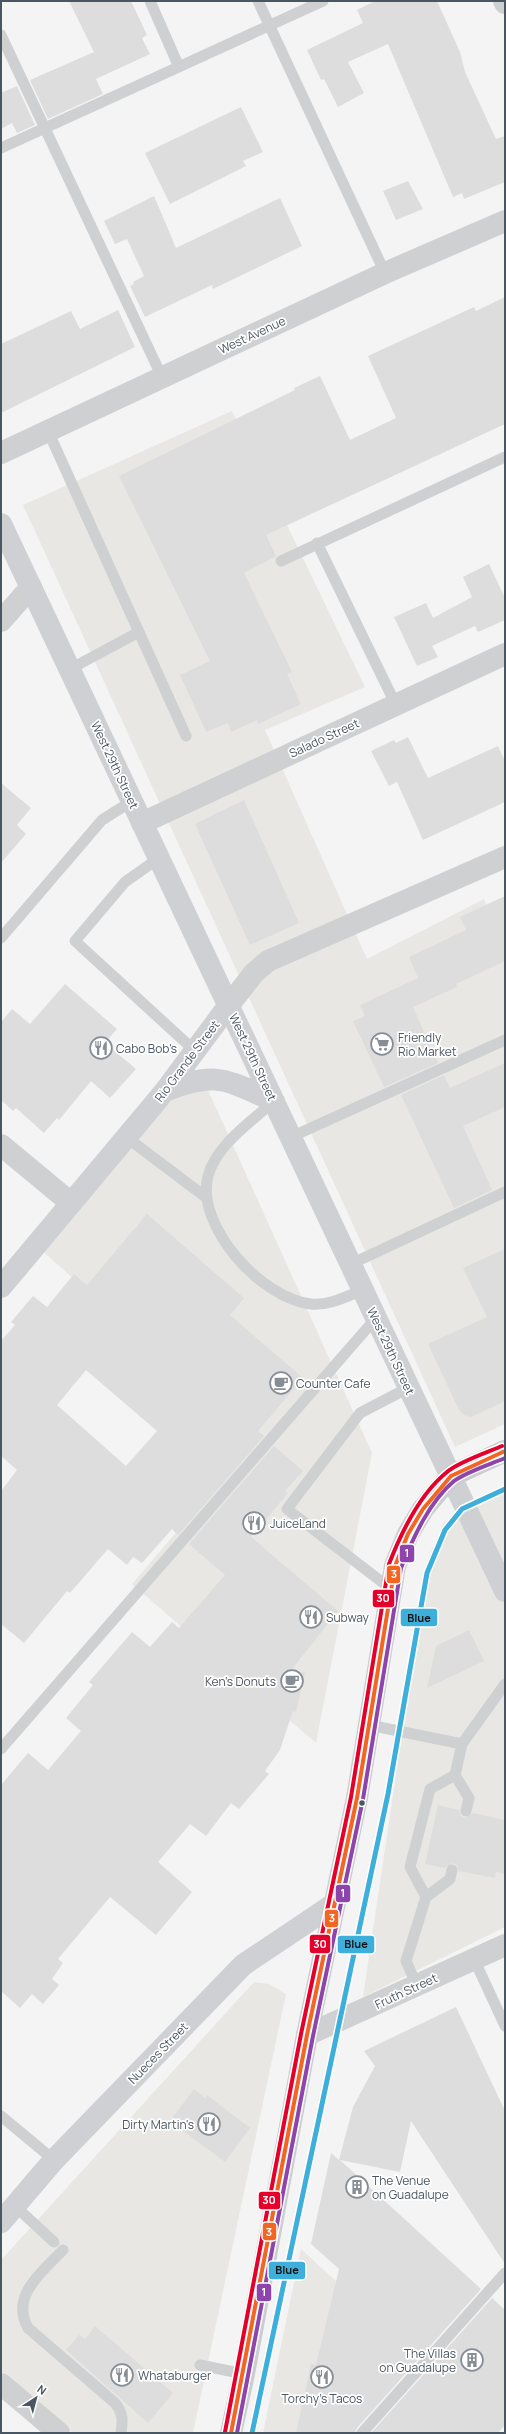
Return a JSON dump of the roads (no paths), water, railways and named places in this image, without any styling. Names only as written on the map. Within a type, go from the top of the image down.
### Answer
[{"type":"main road","points":[[231,2433],[244,2374],[307,2035],[357,1798],[395,1566],[408,1534],[423,1509],[451,1476],[505,1450]]},
{"type":"street","name":"West Avenue","points":[[1,453],[385,273],[505,221]]},
{"type":"street","name":"West 29th Street","points":[[1,524],[505,1591]]},
{"type":"street","points":[[1,620],[31,587]]},
{"type":"street","name":"Salado Street","points":[[142,823],[505,654]]},
{"type":"street","name":"Rio Grande Street","points":[[1,1287],[165,1092],[254,973],[268,961],[505,857]]},
{"type":"street","points":[[165,1092],[192,1080],[212,1078],[234,1083],[274,1101]]},
{"type":"street","points":[[1,1145],[71,1203]]},
{"type":"street","name":"Nueces Street","points":[[1,2222],[54,2160],[243,1965],[334,1904]]},
{"type":"street","name":"Fruth Street","points":[[307,2035],[505,1944]]},
{"type":"street","points":[[1,2384],[59,2433]]},
{"type":"lane","points":[[150,1],[179,66]]},
{"type":"lane","points":[[258,1],[385,273]]},
{"type":"lane","points":[[1,148],[323,1]]},
{"type":"lane","points":[[1,35],[162,377]]},
{"type":"lane","points":[[48,431],[186,736]]},
{"type":"lane","points":[[281,561],[505,457]]},
{"type":"lane","points":[[317,543],[396,705]]},
{"type":"lane","points":[[70,669],[139,632]]},
{"type":"lane","points":[[1,938],[102,820],[132,801]]},
{"type":"lane","points":[[159,858],[125,882],[75,941],[195,1051]]},
{"type":"lane","points":[[290,1137],[505,1040]]},
{"type":"lane","points":[[274,1101],[217,1156],[208,1176],[207,1198],[207,1207],[214,1224],[234,1254],[260,1280],[276,1291],[310,1304],[326,1304],[363,1290]]},
{"type":"lane","points":[[126,1137],[207,1198]]},
{"type":"lane","points":[[351,1264],[505,1192]]},
{"type":"lane","points":[[1,1749],[376,1318]]},
{"type":"lane","points":[[391,1589],[287,1509],[360,1413],[408,1388]]},
{"type":"lane","points":[[466,1811],[469,1798],[455,1775],[462,1744],[505,1684]]},
{"type":"lane","points":[[369,1725],[462,1744]]},
{"type":"lane","points":[[426,1897],[410,1867],[430,1790],[455,1775]]},
{"type":"lane","points":[[416,1986],[406,1961],[426,1897],[450,1879],[452,1870]]},
{"type":"lane","points":[[474,1959],[505,2026]]},
{"type":"lane","points":[[1,2116],[54,2160]]},
{"type":"lane","points":[[15,2206],[54,2242]]},
{"type":"lane","points":[[63,2250],[37,2278],[22,2300],[21,2310],[24,2320],[28,2328],[115,2403],[122,2412],[123,2422],[121,2433]]},
{"type":"lane","points":[[362,2433],[505,2272]]},
{"type":"lane","points":[[200,2365],[244,2374]]},
{"type":"place","name":"Friendly Rio Market","points":[[382,1044]]},
{"type":"place","name":"Cabo Bob's","points":[[101,1048]]},
{"type":"place","name":"Counter Cafe","points":[[281,1383]]},
{"type":"place","name":"JuiceLand","points":[[254,1523]]},
{"type":"place","name":"Subway","points":[[311,1617]]},
{"type":"place","name":"Ken's Donuts","points":[[292,1681]]},
{"type":"place","name":"Dirty Martin's","points":[[209,2124]]},
{"type":"place","name":"The Venue on Guadalupe","points":[[357,2187]]},
{"type":"place","name":"The Villas on Guadalupe","points":[[472,2360]]},
{"type":"place","name":"Whataburger","points":[[122,2375]]},
{"type":"place","name":"Torchy's Tacos","points":[[322,2377]]}]
